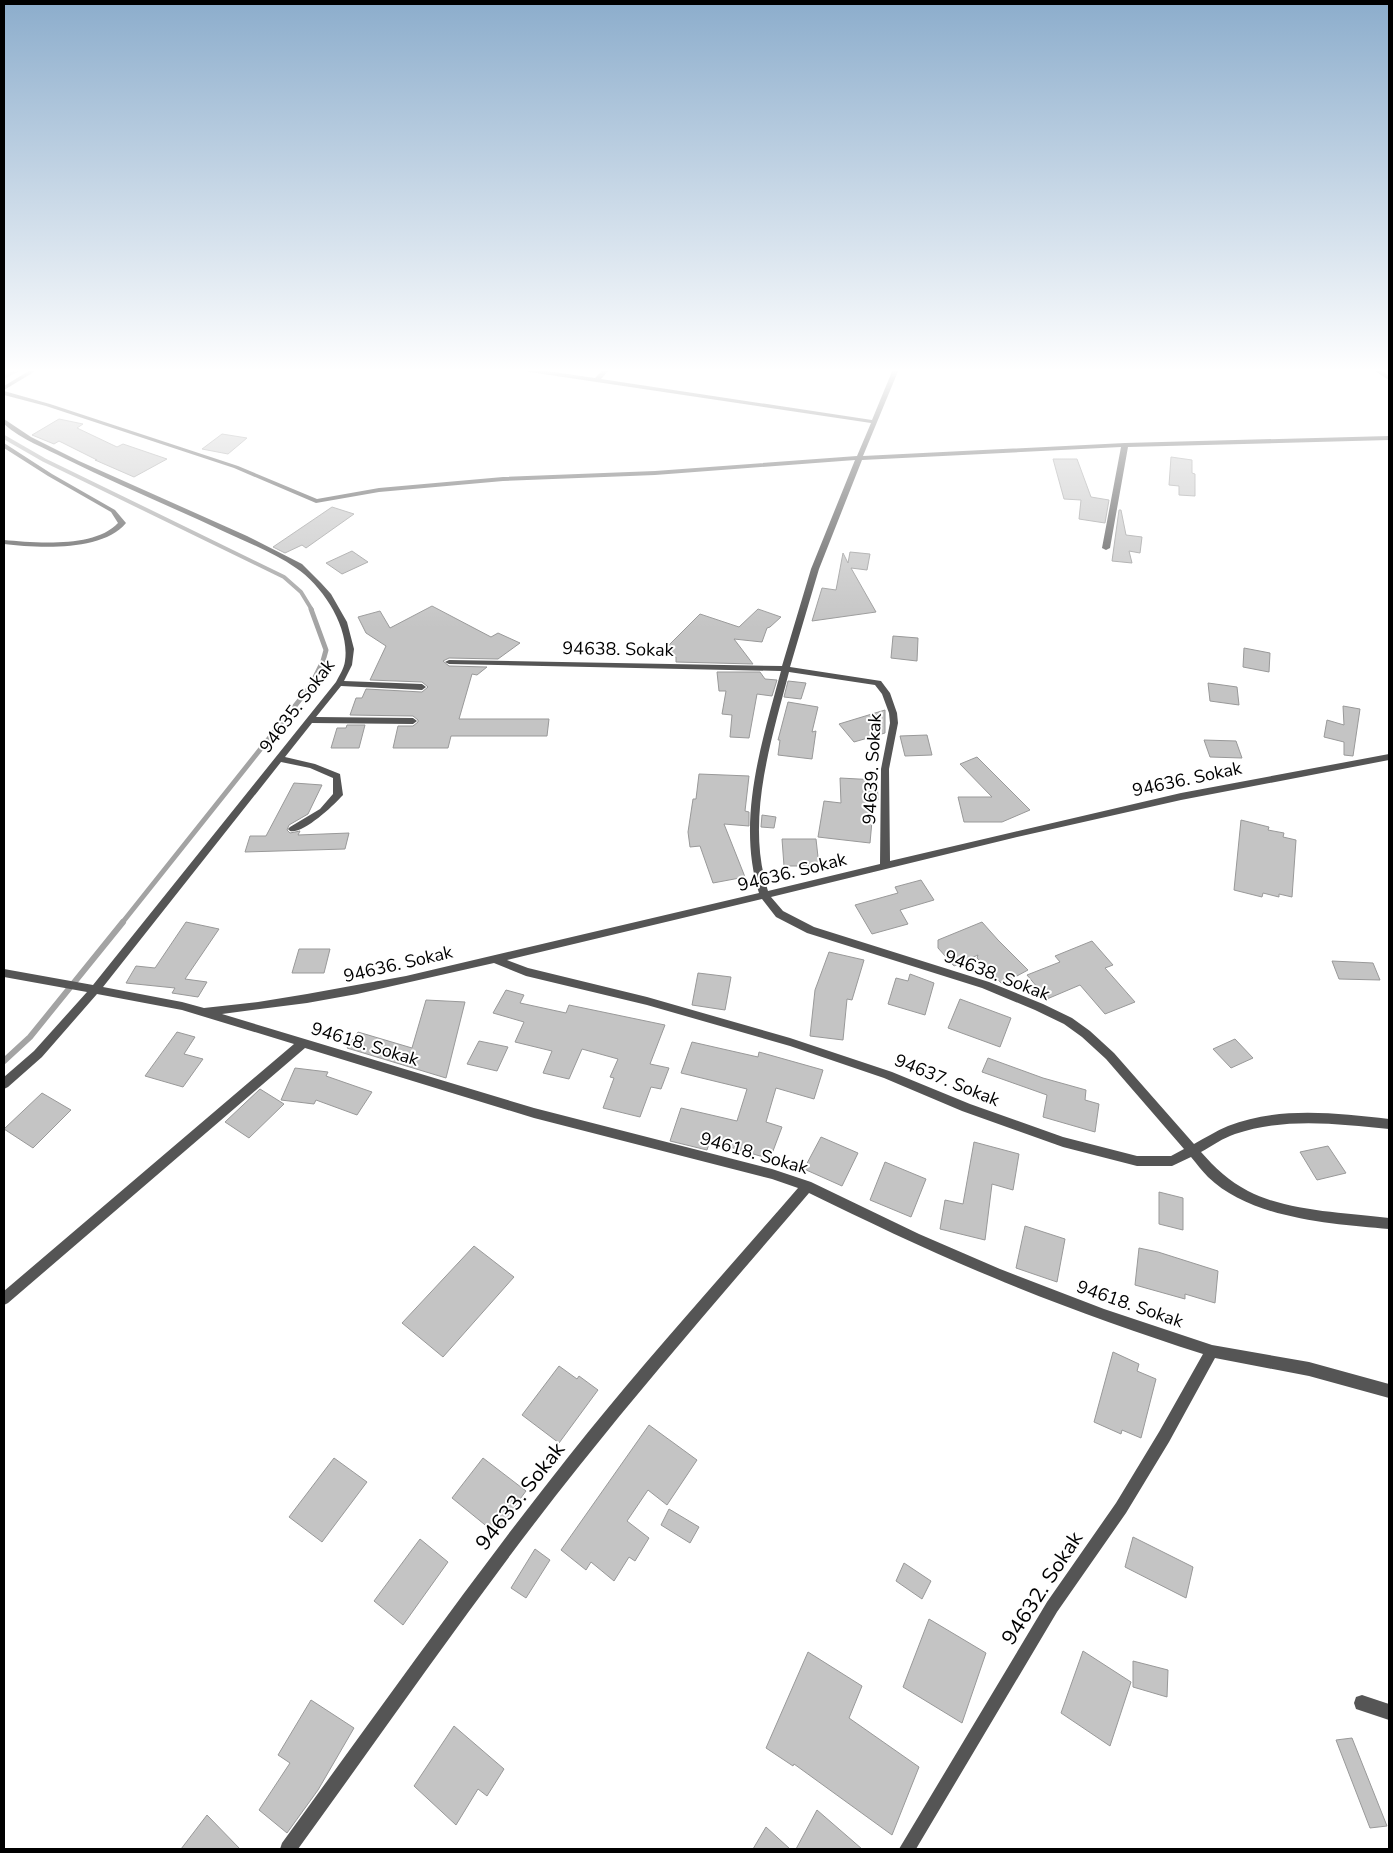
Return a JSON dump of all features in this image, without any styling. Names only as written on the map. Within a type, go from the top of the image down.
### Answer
[{"type":"street","points":[[4,542],[43,544],[92,540],[113,533],[119,529],[122,522],[113,511],[19,455]]},
{"type":"street","name":"94635. Sokak","points":[[4,1084],[38,1054],[95,990],[339,683],[348,664],[349,640],[336,609],[313,577],[299,566],[276,553],[65,455]]},
{"type":"street","points":[[201,455],[236,467],[316,501],[349,493],[428,484],[665,472],[912,455]]},
{"type":"street","points":[[1106,548],[1123,455]]},
{"type":"street","name":"94638. Sokak","points":[[860,458],[816,568],[796,629],[769,737],[757,800],[754,845],[756,868],[765,896],[772,906],[784,917],[818,933],[985,985],[1040,1007],[1068,1021],[1086,1034],[1110,1056],[1213,1174],[1234,1190],[1256,1200],[1285,1208],[1389,1224]]},
{"type":"street","name":"94638. Sokak","points":[[449,662],[786,670]]},
{"type":"street","name":"94639. Sokak","points":[[786,670],[871,681],[878,683],[886,693],[891,704],[894,723],[885,769],[885,865]]},
{"type":"street","points":[[339,683],[422,687]]},
{"type":"street","points":[[310,720],[413,721]]},
{"type":"street","name":"94636. Sokak","points":[[202,1012],[309,1000],[765,896],[885,865],[1153,802],[1389,757]]},
{"type":"street","points":[[278,758],[312,766],[336,776],[338,795],[323,811],[294,829]]},
{"type":"street","name":"94637. Sokak","points":[[493,959],[526,972],[647,1001],[790,1042],[880,1072],[966,1108],[1082,1148],[1137,1161],[1172,1162],[1232,1130],[1281,1119],[1314,1117],[1389,1124]]},
{"type":"street","name":"94618. Sokak","points":[[4,972],[161,1001],[534,1113],[749,1168],[807,1186],[916,1238],[996,1273],[1104,1315],[1212,1351],[1310,1369],[1389,1391]]},
{"type":"street","points":[[4,1299],[303,1043]]},
{"type":"street","name":"94633. Sokak","points":[[288,1849],[429,1652],[575,1460],[807,1186]]},
{"type":"street","name":"94632. Sokak","points":[[907,1849],[1052,1607],[1121,1508],[1164,1437],[1212,1351]]},
{"type":"street","points":[[1362,1704],[1389,1712]]},
{"type":"building","points":[[88,455],[157,455],[167,459],[134,477],[95,460],[97,460]]},
{"type":"building","points":[[1171,457],[1192,460],[1192,473],[1195,474],[1195,496],[1179,495],[1179,486],[1169,485]]},
{"type":"building","points":[[1053,459],[1077,459],[1091,497],[1109,500],[1105,523],[1079,519],[1081,500],[1064,499]]},
{"type":"building","points":[[332,507],[354,514],[306,548],[302,545],[285,553],[273,547]]},
{"type":"building","points":[[1119,510],[1121,510],[1126,535],[1142,537],[1140,553],[1129,551],[1132,563],[1112,561]]},
{"type":"building","points":[[352,551],[368,562],[342,574],[326,563]]},
{"type":"building","points":[[850,552],[870,554],[867,570],[851,568],[876,612],[812,621],[822,588],[836,590],[843,553],[848,563]]},
{"type":"building","points":[[432,606],[491,637],[498,633],[520,643],[498,659],[449,658],[443,661],[449,666],[487,667],[477,675],[472,674],[459,719],[549,719],[547,736],[451,736],[448,748],[393,748],[398,726],[413,726],[418,722],[413,716],[350,715],[356,698],[362,698],[366,689],[422,692],[428,687],[422,682],[370,680],[386,646],[366,633],[358,617],[380,611],[390,628]]},
{"type":"building","points":[[758,609],[781,617],[767,628],[762,642],[734,639],[753,664],[676,662],[676,657],[663,651],[700,614],[739,627]]},
{"type":"building","points":[[893,636],[918,638],[917,661],[891,658]]},
{"type":"building","points":[[1244,648],[1270,653],[1269,672],[1243,667]]},
{"type":"building","points":[[717,672],[760,672],[765,679],[777,680],[772,696],[757,694],[749,738],[730,737],[732,715],[722,714],[726,691],[719,691]]},
{"type":"building","points":[[788,681],[806,683],[801,699],[784,697]]},
{"type":"building","points":[[1208,683],[1237,687],[1239,705],[1210,701]]},
{"type":"building","points":[[788,702],[818,707],[812,732],[816,731],[812,759],[778,755],[780,740],[778,740]]},
{"type":"building","points":[[1343,706],[1360,709],[1353,756],[1344,755],[1344,742],[1324,737],[1327,720],[1344,725]]},
{"type":"building","points":[[885,710],[885,733],[854,742],[839,724]]},
{"type":"building","points":[[347,725],[365,725],[359,748],[331,748],[337,728],[346,728]]},
{"type":"building","points":[[927,735],[932,755],[905,756],[900,736]]},
{"type":"building","points":[[1204,740],[1236,741],[1242,758],[1210,757]]},
{"type":"building","points":[[977,757],[1030,810],[1002,822],[964,822],[958,797],[992,797],[960,764]]},
{"type":"building","points":[[699,774],[749,776],[745,811],[749,812],[749,826],[724,824],[745,877],[713,883],[700,846],[690,847],[688,832],[693,799],[696,799]]},
{"type":"building","points":[[840,778],[877,780],[878,800],[874,799],[870,843],[818,837],[824,801],[841,803]]},
{"type":"building","points":[[294,783],[322,785],[308,814],[289,825],[287,830],[290,833],[300,831],[298,835],[349,833],[345,849],[245,852],[250,836],[266,836]]},
{"type":"building","points":[[762,815],[776,817],[774,828],[761,827]]},
{"type":"building","points":[[1241,820],[1269,827],[1268,830],[1284,833],[1283,837],[1296,840],[1292,897],[1279,894],[1279,897],[1263,893],[1262,897],[1234,890]]},
{"type":"building","points":[[782,839],[816,839],[819,866],[784,866]]},
{"type":"building","points":[[921,880],[934,900],[900,910],[908,924],[872,934],[855,905],[898,893],[895,887]]},
{"type":"building","points":[[186,922],[219,929],[185,979],[207,982],[198,997],[172,993],[175,988],[126,983],[136,966],[155,968]]},
{"type":"building","points":[[982,922],[1028,970],[1002,984],[977,958],[978,955],[954,966],[938,948],[938,940]]},
{"type":"building","points":[[1092,941],[1113,965],[1105,968],[1135,1002],[1105,1014],[1080,985],[1047,999],[1027,975],[1060,962],[1055,956]]},
{"type":"building","points":[[299,949],[330,949],[324,973],[292,973]]},
{"type":"building","points":[[829,952],[864,960],[852,1000],[847,999],[843,1040],[810,1036],[815,990]]},
{"type":"building","points":[[1332,961],[1373,963],[1380,980],[1339,979]]},
{"type":"building","points":[[698,973],[731,977],[725,1010],[692,1005]]},
{"type":"building","points":[[910,974],[934,983],[925,1015],[888,1004],[896,978],[908,981]]},
{"type":"building","points":[[506,990],[524,995],[520,1003],[566,1013],[569,1005],[665,1025],[650,1064],[669,1068],[661,1089],[651,1087],[640,1117],[603,1108],[614,1078],[610,1077],[618,1059],[582,1049],[569,1079],[543,1073],[552,1051],[515,1042],[524,1022],[493,1013]]},
{"type":"building","points":[[960,999],[1011,1018],[1000,1047],[948,1028]]},
{"type":"building","points":[[426,1000],[465,1002],[446,1078],[347,1048],[358,1032],[412,1048]]},
{"type":"building","points":[[177,1032],[195,1037],[184,1054],[203,1059],[183,1087],[145,1076]]},
{"type":"building","points":[[1235,1039],[1253,1058],[1231,1068],[1213,1049]]},
{"type":"building","points":[[479,1041],[508,1047],[497,1071],[467,1064]]},
{"type":"building","points":[[692,1042],[758,1057],[759,1052],[823,1070],[814,1099],[776,1088],[766,1122],[782,1127],[770,1159],[710,1141],[707,1150],[670,1141],[681,1108],[737,1121],[747,1089],[681,1073]]},
{"type":"building","points":[[988,1058],[1043,1078],[1086,1090],[1085,1100],[1099,1104],[1095,1132],[1043,1117],[1047,1095],[982,1072]]},
{"type":"building","points":[[295,1068],[328,1072],[326,1076],[372,1092],[357,1115],[316,1100],[314,1104],[281,1100]]},
{"type":"building","points":[[260,1089],[284,1104],[249,1138],[225,1122]]},
{"type":"building","points":[[42,1093],[71,1110],[33,1148],[4,1129]]},
{"type":"building","points":[[821,1137],[858,1153],[842,1186],[804,1169]]},
{"type":"building","points":[[974,1142],[1019,1154],[1013,1190],[992,1184],[985,1240],[940,1229],[945,1200],[963,1204]]},
{"type":"building","points":[[1328,1146],[1346,1173],[1317,1180],[1300,1152]]},
{"type":"building","points":[[885,1162],[926,1179],[911,1217],[870,1200]]},
{"type":"building","points":[[1159,1192],[1183,1198],[1183,1230],[1159,1224]]},
{"type":"building","points":[[1025,1226],[1065,1239],[1057,1282],[1016,1268]]},
{"type":"building","points":[[474,1246],[514,1277],[443,1357],[402,1323]]},
{"type":"building","points":[[1139,1248],[1218,1271],[1215,1303],[1185,1294],[1185,1299],[1135,1285]]},
{"type":"building","points":[[1113,1352],[1139,1364],[1137,1371],[1156,1379],[1141,1438],[1122,1430],[1121,1434],[1094,1422]]},
{"type":"building","points":[[559,1366],[577,1379],[579,1376],[598,1390],[559,1443],[522,1415]]},
{"type":"building","points":[[649,1425],[697,1460],[667,1505],[648,1490],[627,1521],[649,1538],[635,1561],[629,1557],[614,1581],[591,1562],[586,1570],[561,1550]]},
{"type":"building","points":[[334,1458],[367,1482],[322,1542],[289,1517]]},
{"type":"building","points":[[483,1458],[526,1491],[495,1533],[452,1498]]},
{"type":"building","points":[[669,1509],[699,1527],[690,1543],[661,1525]]},
{"type":"building","points":[[1133,1537],[1193,1567],[1186,1598],[1125,1567]]},
{"type":"building","points":[[420,1539],[448,1562],[403,1625],[374,1601]]},
{"type":"building","points":[[535,1549],[550,1560],[526,1598],[511,1588]]},
{"type":"building","points":[[904,1563],[931,1581],[922,1599],[896,1581]]},
{"type":"building","points":[[929,1619],[986,1653],[962,1723],[903,1687]]},
{"type":"building","points":[[1083,1651],[1131,1682],[1110,1746],[1061,1713]]},
{"type":"building","points":[[808,1652],[862,1686],[849,1718],[919,1767],[892,1835],[794,1764],[793,1766],[766,1748]]},
{"type":"building","points":[[1133,1661],[1168,1670],[1167,1697],[1133,1687]]},
{"type":"building","points":[[311,1700],[354,1728],[318,1790],[287,1833],[259,1810],[290,1763],[278,1755]]},
{"type":"building","points":[[454,1726],[504,1769],[487,1796],[478,1789],[456,1825],[414,1786]]},
{"type":"building","points":[[1352,1738],[1387,1826],[1370,1828],[1336,1740]]},
{"type":"building","points":[[817,1810],[862,1849],[796,1849]]},
{"type":"building","points":[[207,1815],[240,1849],[181,1849]]},
{"type":"building","points":[[766,1827],[790,1849],[753,1849]]},
{"type":"waterway","points":[[36,455],[284,577],[301,592],[312,610]]},
{"type":"waterway","points":[[122,923],[310,687],[323,661],[326,650],[311,609]]},
{"type":"waterway","points":[[4,1061],[30,1037],[123,922]]}]
